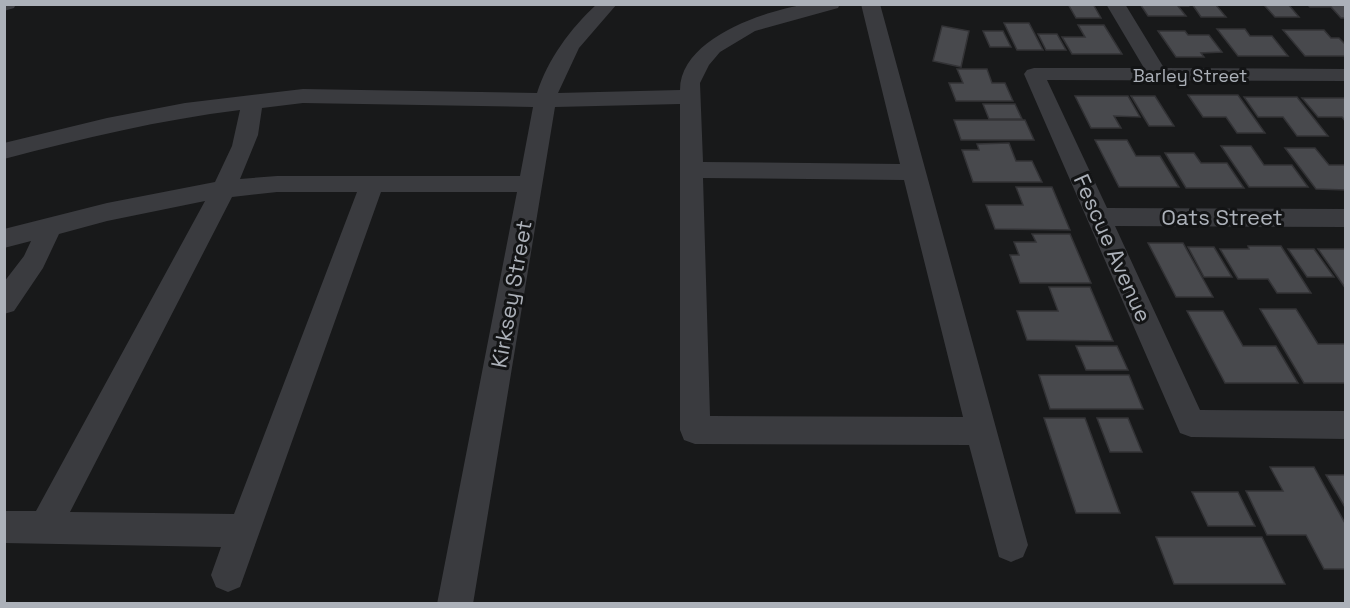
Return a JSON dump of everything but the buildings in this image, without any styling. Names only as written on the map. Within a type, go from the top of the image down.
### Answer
[{"type":"street","name":"Kirksey Street","points":[[455,603],[545,100],[552,78],[575,37],[608,4]]},
{"type":"street","points":[[831,4],[763,22],[720,41],[710,49],[697,66],[690,83],[695,430],[981,431]]},
{"type":"street","points":[[870,4],[1011,545]]},
{"type":"street","points":[[1115,4],[1158,75]]},
{"type":"street","name":"Barley Street","points":[[1034,74],[1346,75]]},
{"type":"street","name":"Fescue Avenue","points":[[1034,74],[1191,423],[1346,425]]},
{"type":"street","points":[[4,151],[106,125],[185,110],[252,101],[348,96],[545,100],[689,97]]},
{"type":"street","points":[[45,527],[224,189],[245,144],[252,122],[252,101]]},
{"type":"street","points":[[690,170],[914,172]]},
{"type":"street","points":[[4,239],[107,212],[224,189],[277,184],[531,184]]},
{"type":"street","points":[[228,575],[372,184]]},
{"type":"street","name":"Oats Street","points":[[1098,217],[1346,218]]},
{"type":"street","points":[[4,303],[34,261],[50,227]]},
{"type":"street","points":[[4,527],[244,531]]}]
